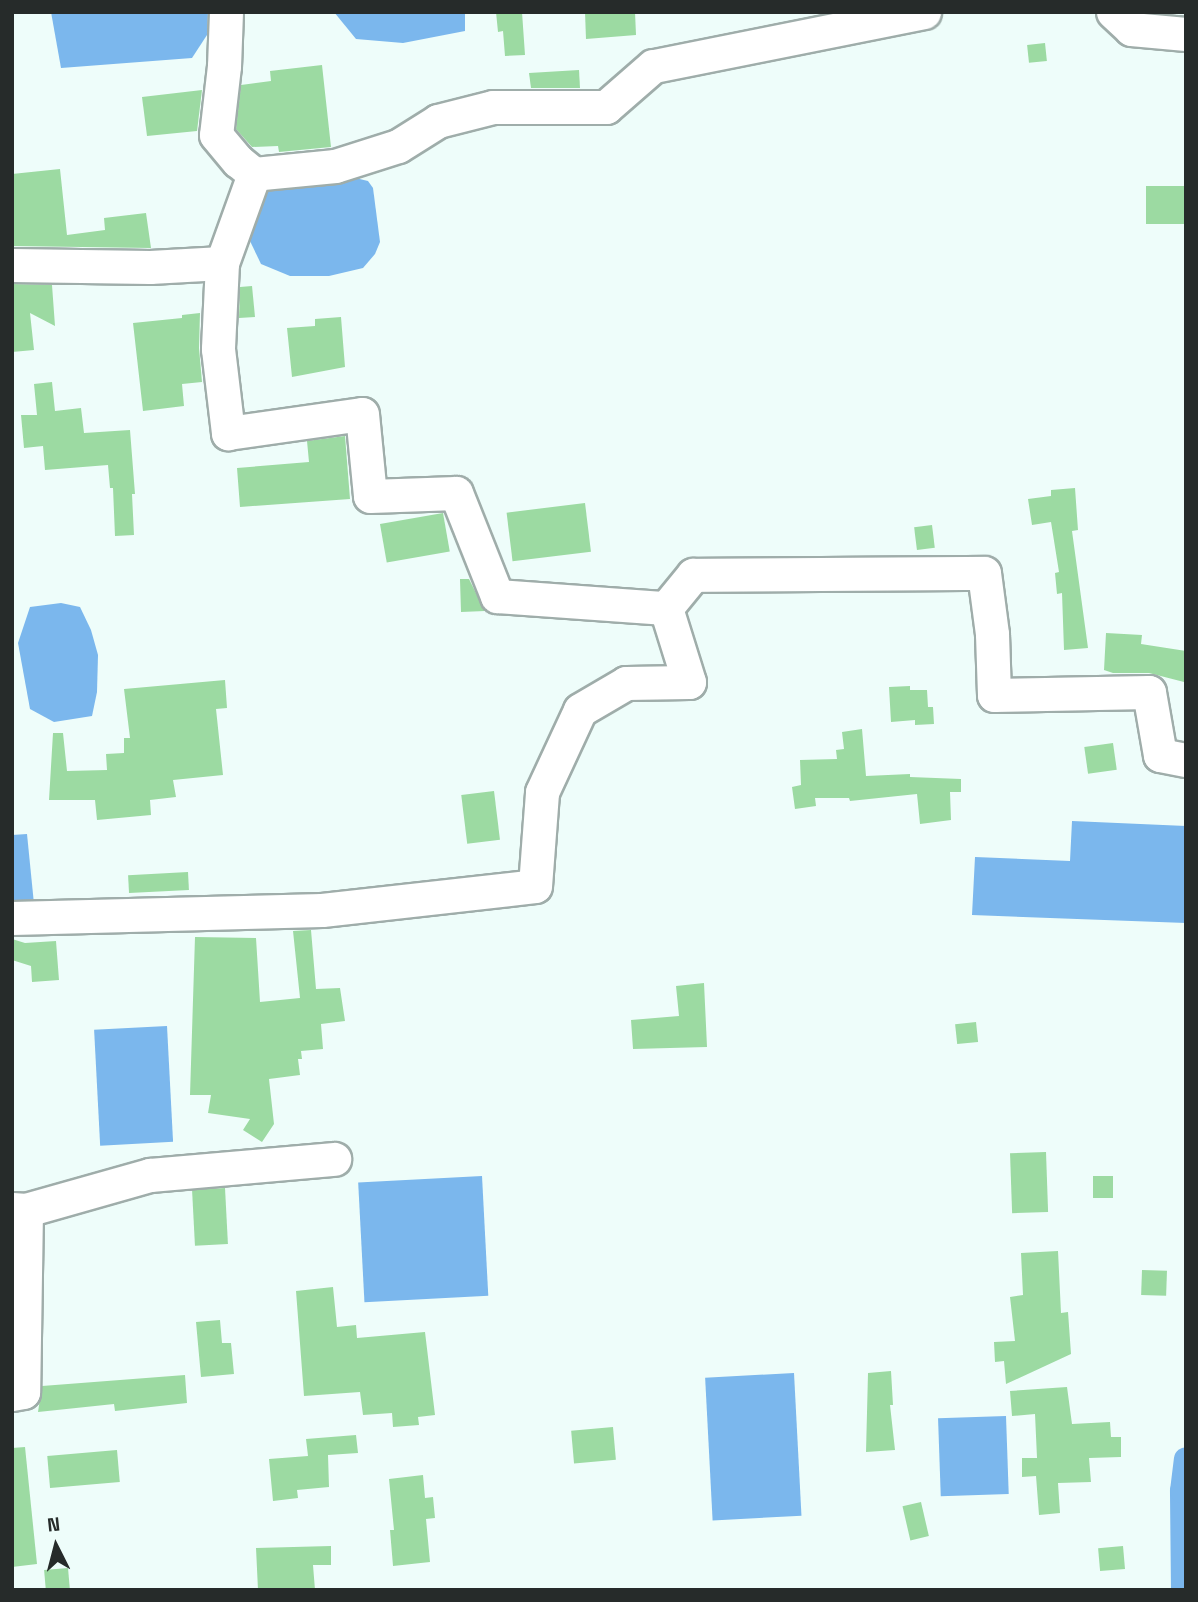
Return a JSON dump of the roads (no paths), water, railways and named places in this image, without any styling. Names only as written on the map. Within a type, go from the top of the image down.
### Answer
[{"type":"street","points":[[226,12],[224,66],[216,135],[238,161],[254,174],[335,166],[398,146],[438,121],[493,107],[606,107],[653,66],[924,12]]},
{"type":"street","points":[[1113,12],[1131,29],[1186,34]]},
{"type":"street","points":[[254,174],[222,263],[218,349],[228,433],[362,414],[370,496],[456,493],[497,596],[666,608]]},
{"type":"street","points":[[12,265],[150,267],[222,263]]},
{"type":"street","points":[[666,608],[693,575],[984,573],[992,634],[994,695],[1149,692],[1160,755],[1186,760]]},
{"type":"street","points":[[12,918],[322,910],[535,886],[542,792],[580,710],[626,683],[689,682],[666,608]]},
{"type":"street","points":[[12,1394],[23,1392],[19,1209],[150,1175],[334,1159]]},
{"type":"water","points":[[51,12],[208,12],[207,35],[192,58],[61,68]]},
{"type":"water","points":[[334,12],[465,12],[465,31],[403,43],[356,39]]},
{"type":"water","points":[[347,176],[368,181],[373,188],[380,242],[375,254],[363,268],[329,276],[290,276],[261,264],[249,239],[252,215],[273,184]]},
{"type":"water","points":[[61,603],[80,607],[91,630],[98,655],[97,692],[92,716],[54,722],[30,709],[18,643],[30,607]]},
{"type":"water","points":[[1072,821],[1186,826],[1186,923],[972,915],[975,857],[1070,861]]},
{"type":"water","points":[[27,834],[34,904],[12,906],[12,835]]},
{"type":"water","points":[[167,1026],[173,1142],[100,1146],[94,1030]]},
{"type":"water","points":[[482,1176],[488,1296],[364,1302],[358,1182]]},
{"type":"water","points":[[794,1373],[801,1516],[713,1520],[705,1378]]},
{"type":"water","points":[[1006,1416],[1009,1494],[941,1496],[938,1418]]},
{"type":"waterway","points":[[1183,1590],[1182,1491],[1186,1459]]}]
